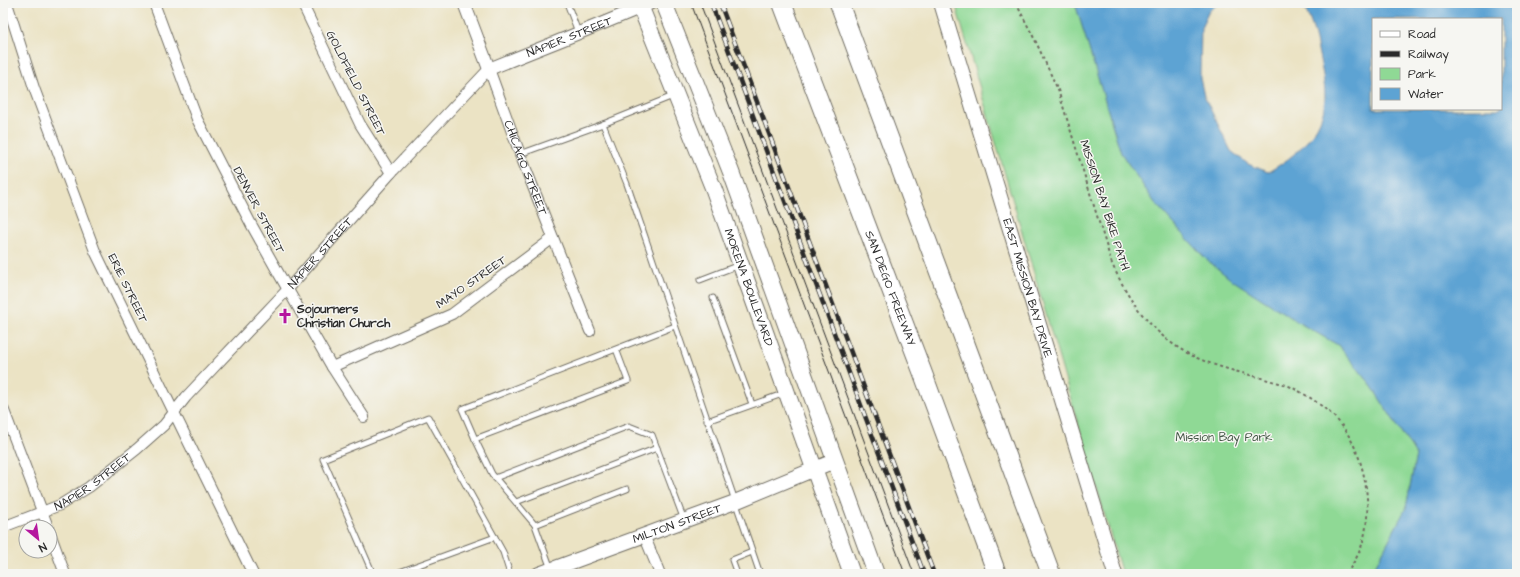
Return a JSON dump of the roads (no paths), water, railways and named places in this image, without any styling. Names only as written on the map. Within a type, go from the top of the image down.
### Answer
[{"type":"highway","name":"SAN DIEGO FREEWAY","points":[[782,3],[922,371],[997,574]]},
{"type":"highway","points":[[839,3],[1051,574]]},
{"type":"main road","name":"MORENA BOULEVARD","points":[[664,3],[731,172],[876,574]]},
{"type":"main road","name":"EAST MISSION BAY DRIVE","points":[[941,3],[1115,574]]},
{"type":"main road","name":"MORENA BOULEVARD","points":[[644,4],[676,95],[714,190],[813,470],[852,574]]},
{"type":"main road","name":"MILTON STREET","points":[[551,571],[735,502],[834,461]]},
{"type":"street","name":"ERIE STREET","points":[[7,3],[34,88],[95,252],[252,574]]},
{"type":"street","name":"DENVER STREET","points":[[154,3],[197,119],[250,224],[332,367],[364,417]]},
{"type":"street","name":"GOLDFIELD STREET","points":[[302,3],[360,124],[391,173]]},
{"type":"street","name":"CHICAGO STREET","points":[[464,3],[520,154],[590,331]]},
{"type":"street","name":"NAPIER STREET","points":[[3,527],[60,506],[89,487],[137,449],[164,425],[174,412],[288,289],[391,173],[489,69],[578,32],[628,14],[644,4]]},
{"type":"street","name":"MAYO STREET","points":[[332,367],[452,314],[553,238]]},
{"type":"street","points":[[3,408],[45,519]]},
{"type":"street","points":[[644,535],[660,574]]},
{"type":"street","points":[[58,555],[65,574]]},
{"type":"lane","points":[[567,3],[578,32]]},
{"type":"lane","points":[[520,154],[603,124],[676,95]]},
{"type":"lane","points":[[603,124],[627,184],[760,574]]},
{"type":"lane","points":[[700,280],[740,264]]},
{"type":"lane","points":[[713,298],[752,404]]},
{"type":"lane","points":[[551,571],[535,525],[495,478],[475,439],[462,409],[675,326]]},
{"type":"lane","points":[[475,439],[628,381],[616,349]]},
{"type":"lane","points":[[707,421],[786,392]]},
{"type":"lane","points":[[373,574],[323,459],[428,417],[502,552],[510,574]]},
{"type":"lane","points":[[495,478],[629,426],[652,435],[684,520]]},
{"type":"lane","points":[[516,502],[657,448]]},
{"type":"lane","points":[[535,525],[627,489]]},
{"type":"lane","points":[[394,574],[494,537]]},
{"type":"lane","points":[[737,574],[732,560],[752,552]]},
{"type":"water","points":[[1075,3],[1218,3],[1209,11],[1201,28],[1200,78],[1204,96],[1231,151],[1248,164],[1268,172],[1288,159],[1307,142],[1320,121],[1324,109],[1325,97],[1318,48],[1311,22],[1302,3],[1517,3],[1517,574],[1371,574],[1406,508],[1416,455],[1369,382],[1338,345],[1301,324],[1229,278],[1206,259],[1155,203],[1121,153]]},
{"type":"tram line","points":[[691,3],[905,574]]},
{"type":"tram line","points":[[700,3],[914,574]]},
{"type":"railway","points":[[711,3],[924,574]]},
{"type":"railway","points":[[720,3],[934,574]]},
{"type":"place","name":"Sojourners Christian Church","points":[[285,316]]},
{"type":"park label","name":"Mission Bay Park","points":[[1224,437]]}]
